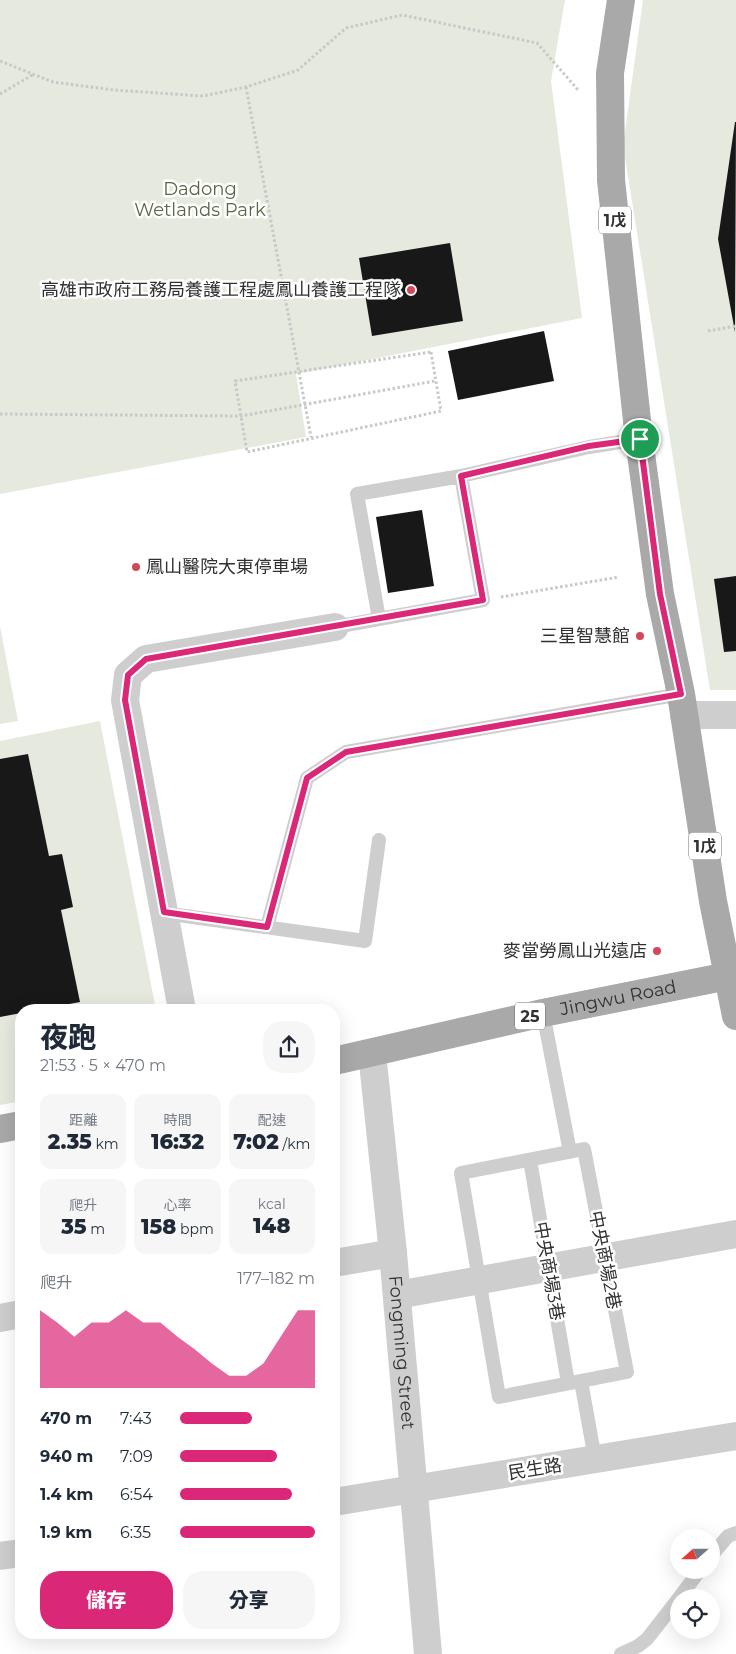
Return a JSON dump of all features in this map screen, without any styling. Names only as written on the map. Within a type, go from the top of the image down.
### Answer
[{"type":"main road","name":"1戊","points":[[621,0],[610,73],[611,180],[640,439],[660,594],[682,704],[714,900],[736,1016]]},
{"type":"main road","name":"Jingwu Road","points":[[340,1060],[543,1013],[728,976]]},
{"type":"main road","points":[[0,1129],[15,1125]]},
{"type":"street","points":[[181,1004],[125,700],[128,675],[146,659],[335,627]]},
{"type":"street","points":[[682,704],[736,715]]},
{"type":"street","name":"Fongming Street","points":[[372,1053],[397,1295],[428,1654]]},
{"type":"street","points":[[397,1295],[736,1234]]},
{"type":"street","points":[[340,1262],[393,1253]]},
{"type":"street","points":[[0,1318],[15,1315]]},
{"type":"street","name":"民生路","points":[[340,1501],[736,1436]]},
{"type":"street","points":[[0,1556],[15,1554]]},
{"type":"lane","points":[[379,619],[357,494],[461,476],[589,446],[640,439]]},
{"type":"lane","points":[[335,627],[483,600],[461,476]]},
{"type":"lane","points":[[267,927],[307,778],[346,752],[682,704]]},
{"type":"lane","points":[[164,912],[365,940],[379,840]]},
{"type":"lane","points":[[543,1013],[570,1152],[461,1173],[499,1397],[574,1382]]},
{"type":"lane","name":"中央商場2巷","points":[[570,1152],[584,1149],[626,1372],[574,1382]]},
{"type":"lane","name":"中央商場3巷","points":[[530,1160],[548,1269],[574,1382],[595,1459]]},
{"type":"lane","points":[[720,1545],[728,1536],[736,1533]]},
{"type":"lane","points":[[620,1654],[647,1640],[670,1610]]},
{"type":"path","points":[[0,61],[53,82],[114,90],[203,96],[246,87],[298,70],[346,28],[402,15],[538,43],[579,90]]},
{"type":"path","points":[[0,94],[34,74]]},
{"type":"path","points":[[246,87],[311,437]]},
{"type":"path","points":[[708,331],[736,326]]},
{"type":"path","points":[[431,352],[441,411],[247,452],[235,380],[298,371],[431,352]]},
{"type":"path","points":[[0,414],[241,416],[435,381]]},
{"type":"path","points":[[483,600],[620,577]]},
{"type":"green space","name":"Dadong Wetlands Park","points":[[0,0],[565,0],[551,81],[582,318],[296,374],[306,437],[0,494]]},
{"type":"green space","points":[[643,0],[736,0],[736,690],[710,690],[623,146]]},
{"type":"green space","points":[[0,626],[18,721],[0,724]]},
{"type":"green space","points":[[100,721],[155,1004],[15,1004],[15,1102],[0,1105],[0,741]]},
{"type":"building","points":[[736,122],[735,332],[718,239]]},
{"type":"building","name":"高雄市政府工務局養護工程處鳳山養護工程隊","points":[[450,243],[463,321],[372,336],[359,258]]},
{"type":"building","points":[[544,331],[554,381],[458,400],[448,351]]},
{"type":"building","points":[[422,510],[434,586],[388,593],[376,517]]},
{"type":"building","points":[[736,576],[736,651],[724,652],[714,579]]},
{"type":"building","points":[[28,754],[49,856],[62,854],[73,907],[61,910],[80,1002],[69,1004],[15,1004],[15,1014],[0,1017],[0,759]]},
{"type":"place","name":"高雄市政府工務局養護工程處鳳山養護工程隊","points":[[411,290]]},
{"type":"place","name":"鳳山醫院大東停車場","points":[[136,567]]},
{"type":"place","name":"三星智慧館","points":[[640,636]]},
{"type":"place","name":"麥當勞鳳山光遠店","points":[[657,951]]},
{"type":"route","points":[[640,439],[660,594],[681,694],[346,752],[307,778],[267,927],[164,912],[125,700],[128,675],[146,659],[483,600],[461,476],[589,446],[640,439]]}]
